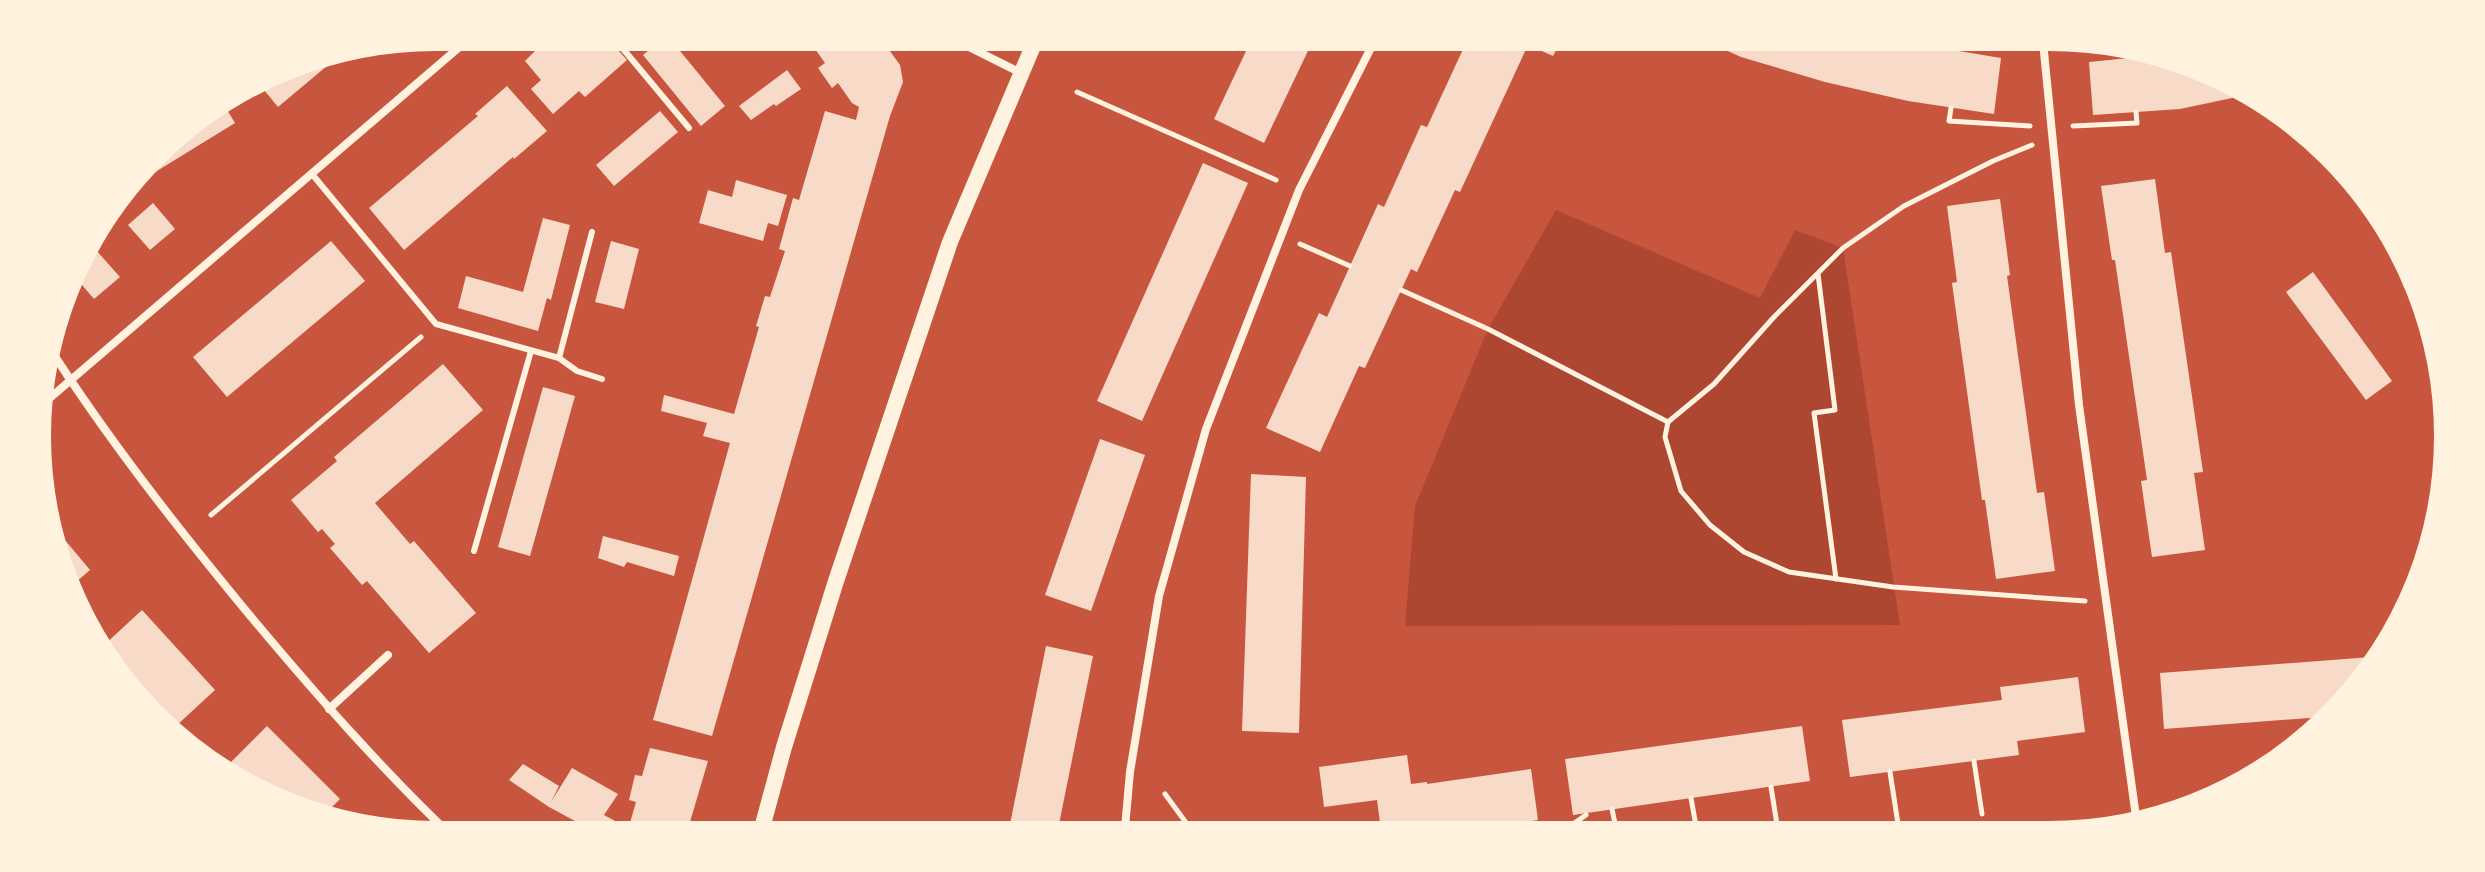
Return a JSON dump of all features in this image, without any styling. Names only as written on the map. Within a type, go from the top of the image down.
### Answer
[{"type":"main road","points":[[763,826],[836,581],[950,242],[1033,46]]},
{"type":"street","points":[[48,400],[461,46]]},
{"type":"street","points":[[967,46],[1021,73]]},
{"type":"street","points":[[1125,826],[1130,772],[1159,596],[1206,429],[1299,190],[1372,46]]},
{"type":"street","points":[[2043,46],[2079,405],[2139,816]]},
{"type":"street","points":[[54,355],[185,537],[329,709],[441,826]]},
{"type":"street","points":[[329,709],[388,655]]},
{"type":"lane","points":[[621,46],[689,128]]},
{"type":"lane","points":[[312,174],[436,324],[559,358],[577,371],[602,379]]},
{"type":"lane","points":[[559,358],[592,232]]},
{"type":"lane","points":[[474,551],[531,351]]},
{"type":"path","points":[[1077,92],[1276,180]]},
{"type":"path","points":[[1951,108],[1949,121],[2035,126]]},
{"type":"path","points":[[2052,127],[2137,123],[2136,112]]},
{"type":"path","points":[[2035,144],[1993,161],[1904,206],[1843,248],[1774,317],[1714,384],[1668,422],[1665,437],[1681,491],[1710,525],[1744,552],[1789,572],[1893,587],[2090,602]]},
{"type":"path","points":[[1297,243],[1350,266]]},
{"type":"path","points":[[1818,274],[1835,410],[1814,413],[1836,579]]},
{"type":"path","points":[[1401,290],[1488,329],[1668,422]]},
{"type":"path","points":[[211,515],[436,324]]},
{"type":"path","points":[[1974,761],[1982,814]]},
{"type":"path","points":[[1890,772],[1898,824]]},
{"type":"path","points":[[1771,787],[1777,826]]},
{"type":"path","points":[[1165,794],[1189,826]]},
{"type":"path","points":[[1691,798],[1696,826]]},
{"type":"path","points":[[1612,809],[1616,826]]},
{"type":"path","points":[[1570,826],[1586,815]]},
{"type":"shaded area","points":[[1556,210],[1760,298],[1795,230],[1843,248],[1900,625],[1405,626],[1415,506],[1488,329]]},
{"type":"building","points":[[540,46],[614,46],[627,60],[585,97],[579,91],[553,114],[531,89],[541,80],[525,61]]},
{"type":"building","points":[[654,46],[676,46],[725,106],[701,126],[643,55]]},
{"type":"building","points":[[813,46],[886,46],[900,65],[903,82],[890,116],[712,736],[653,720],[730,443],[703,436],[707,423],[661,411],[664,395],[734,414],[765,296],[770,297],[785,251],[779,249],[793,198],[799,200],[825,111],[856,120],[859,107],[852,103],[838,83],[832,88],[818,68],[825,63]]},
{"type":"building","points":[[1248,46],[1310,46],[1264,143],[1214,119]]},
{"type":"building","points":[[1465,46],[1528,46],[1460,192],[1455,190],[1417,272],[1411,269],[1365,368],[1359,366],[1320,452],[1266,428],[1319,313],[1327,317],[1378,204],[1384,207],[1421,125],[1427,127]]},
{"type":"building","points":[[1530,46],[1558,46],[1553,56]]},
{"type":"building","points":[[1717,46],[1928,46],[2001,58],[1994,114],[1908,101],[1825,82],[1741,57]]},
{"type":"building","points":[[2141,57],[2198,76],[2241,96],[2180,109],[2093,115],[2089,62]]},
{"type":"building","points":[[335,59],[278,107],[262,87]]},
{"type":"building","points":[[787,70],[801,89],[751,120],[739,106]]},
{"type":"building","points":[[507,86],[547,131],[404,250],[369,208],[478,116],[475,114]]},
{"type":"building","points":[[226,108],[235,123],[142,180],[179,143]]},
{"type":"building","points":[[660,111],[678,132],[614,186],[596,165]]},
{"type":"building","points":[[1203,163],[1248,183],[1142,421],[1097,401]]},
{"type":"building","points":[[2155,179],[2165,253],[2171,252],[2203,472],[2194,473],[2205,550],[2152,557],[2141,481],[2147,480],[2101,186]]},
{"type":"building","points":[[736,180],[787,195],[778,226],[768,223],[763,241],[699,223],[708,190],[732,197]]},
{"type":"building","points":[[2000,199],[2010,275],[2007,276],[2037,493],[2044,492],[2055,571],[1996,579],[1952,283],[1957,282],[1947,206]]},
{"type":"building","points":[[153,203],[175,229],[150,250],[128,225]]},
{"type":"building","points":[[543,218],[570,225],[551,300],[547,298],[538,331],[458,308],[466,276],[523,292]]},
{"type":"building","points":[[331,241],[365,281],[227,397],[193,357]]},
{"type":"building","points":[[611,241],[639,249],[624,309],[595,302]]},
{"type":"building","points":[[94,248],[120,277],[94,299],[79,281]]},
{"type":"building","points":[[2313,272],[2392,381],[2366,400],[2286,292]]},
{"type":"building","points":[[443,364],[483,410],[375,503],[410,544],[414,541],[476,613],[429,653],[367,581],[362,585],[330,548],[335,544],[322,529],[318,532],[291,500],[337,461],[334,457]]},
{"type":"building","points":[[543,387],[575,396],[530,556],[498,547]]},
{"type":"building","points":[[1100,439],[1145,455],[1091,611],[1045,595]]},
{"type":"building","points":[[1251,474],[1306,477],[1299,733],[1242,731]]},
{"type":"building","points":[[58,531],[90,570],[75,583]]},
{"type":"building","points":[[603,536],[679,556],[674,576],[627,562],[624,567],[598,558]]},
{"type":"building","points":[[142,610],[215,690],[176,726],[124,669],[106,643]]},
{"type":"building","points":[[1046,646],[1093,656],[1059,826],[1010,826]]},
{"type":"building","points":[[2370,657],[2319,717],[2164,729],[2160,673]]},
{"type":"building","points":[[2078,677],[2085,732],[2017,741],[2019,755],[1850,777],[1842,720],[2002,700],[2000,687]]},
{"type":"building","points":[[267,726],[340,799],[328,811],[311,805],[244,776],[231,762]]},
{"type":"building","points":[[1802,726],[1810,781],[1573,815],[1565,759]]},
{"type":"building","points":[[650,748],[708,761],[689,826],[629,826],[636,802],[629,800],[635,775],[642,776]]},
{"type":"building","points":[[1407,755],[1411,784],[1531,769],[1538,820],[1494,826],[1380,826],[1377,800],[1324,807],[1319,767]]},
{"type":"building","points":[[523,764],[559,786],[551,802],[572,768],[618,794],[604,815],[624,826],[584,826],[509,780]]}]
